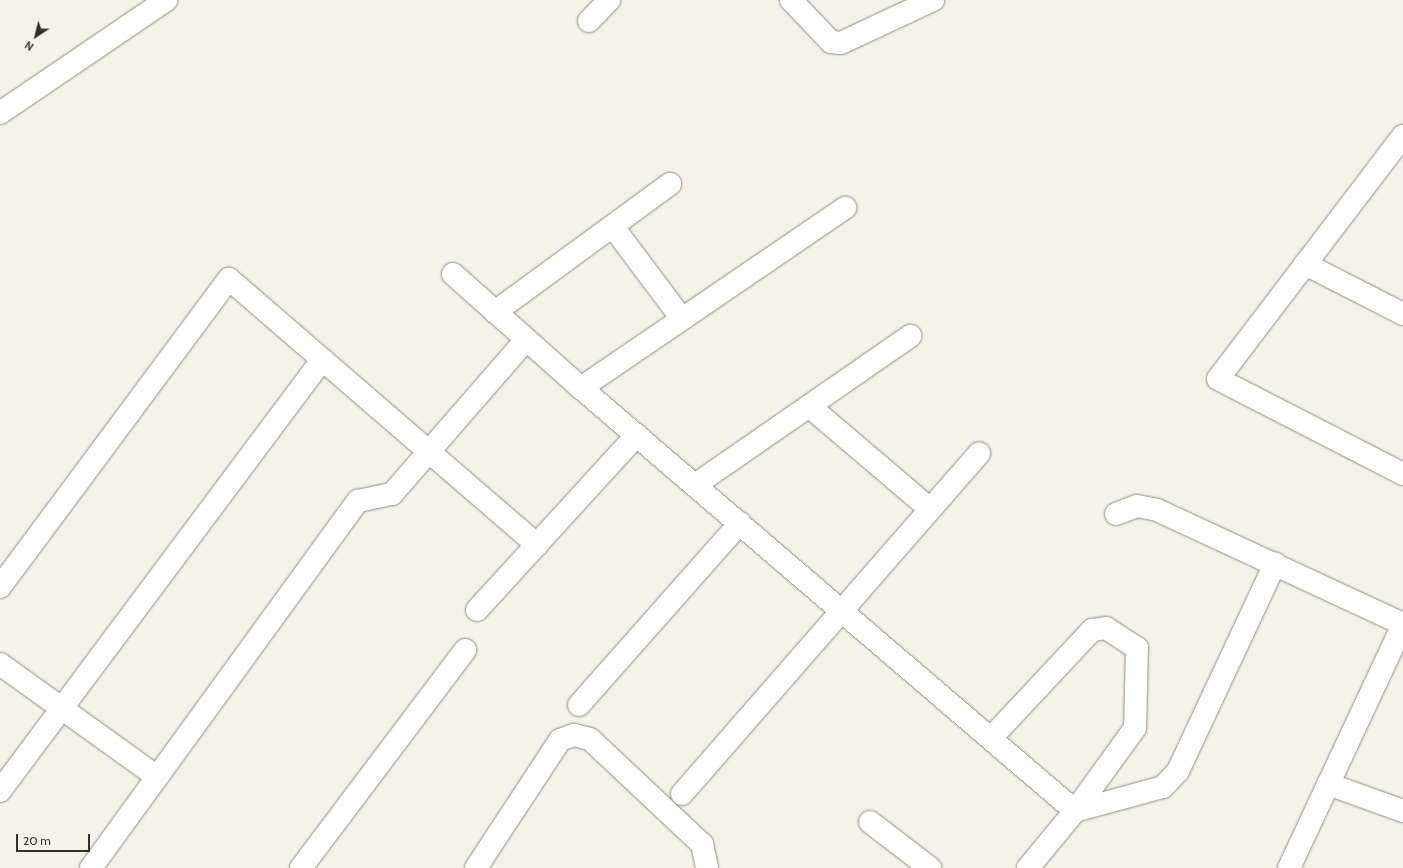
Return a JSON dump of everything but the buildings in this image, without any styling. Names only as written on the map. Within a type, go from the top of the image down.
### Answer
[{"type":"street","points":[[0,113],[166,0]]},
{"type":"street","points":[[589,21],[609,0]]},
{"type":"street","points":[[791,0],[831,42],[841,43],[933,0]]},
{"type":"street","points":[[1403,136],[1218,379],[1403,474]]},
{"type":"street","points":[[495,312],[670,184]]},
{"type":"street","points":[[581,388],[845,208]]},
{"type":"street","points":[[613,227],[682,319]]},
{"type":"street","points":[[1305,264],[1403,314]]},
{"type":"street","points":[[453,274],[581,388],[1076,811]]},
{"type":"street","points":[[0,587],[229,279],[537,545]]},
{"type":"street","points":[[695,485],[910,336]]},
{"type":"street","points":[[91,868],[358,501],[392,494],[526,340]]},
{"type":"street","points":[[0,791],[322,360]]},
{"type":"street","points":[[809,406],[930,509]]},
{"type":"street","points":[[478,610],[637,435]]},
{"type":"street","points":[[682,794],[979,453]]},
{"type":"street","points":[[1116,514],[1137,506],[1157,510],[1403,624],[1291,867]]},
{"type":"street","points":[[579,704],[740,523]]},
{"type":"street","points":[[1076,811],[1163,787],[1178,771],[1275,564]]},
{"type":"street","points":[[991,738],[1092,630],[1106,628],[1137,648],[1135,728],[1076,811],[1028,868]]},
{"type":"street","points":[[301,868],[465,650]]},
{"type":"street","points":[[0,664],[63,707],[158,777]]},
{"type":"street","points":[[478,867],[560,740],[574,735],[590,739],[702,844],[707,868]]},
{"type":"street","points":[[1328,784],[1403,810]]},
{"type":"street","points":[[870,822],[930,868]]}]
